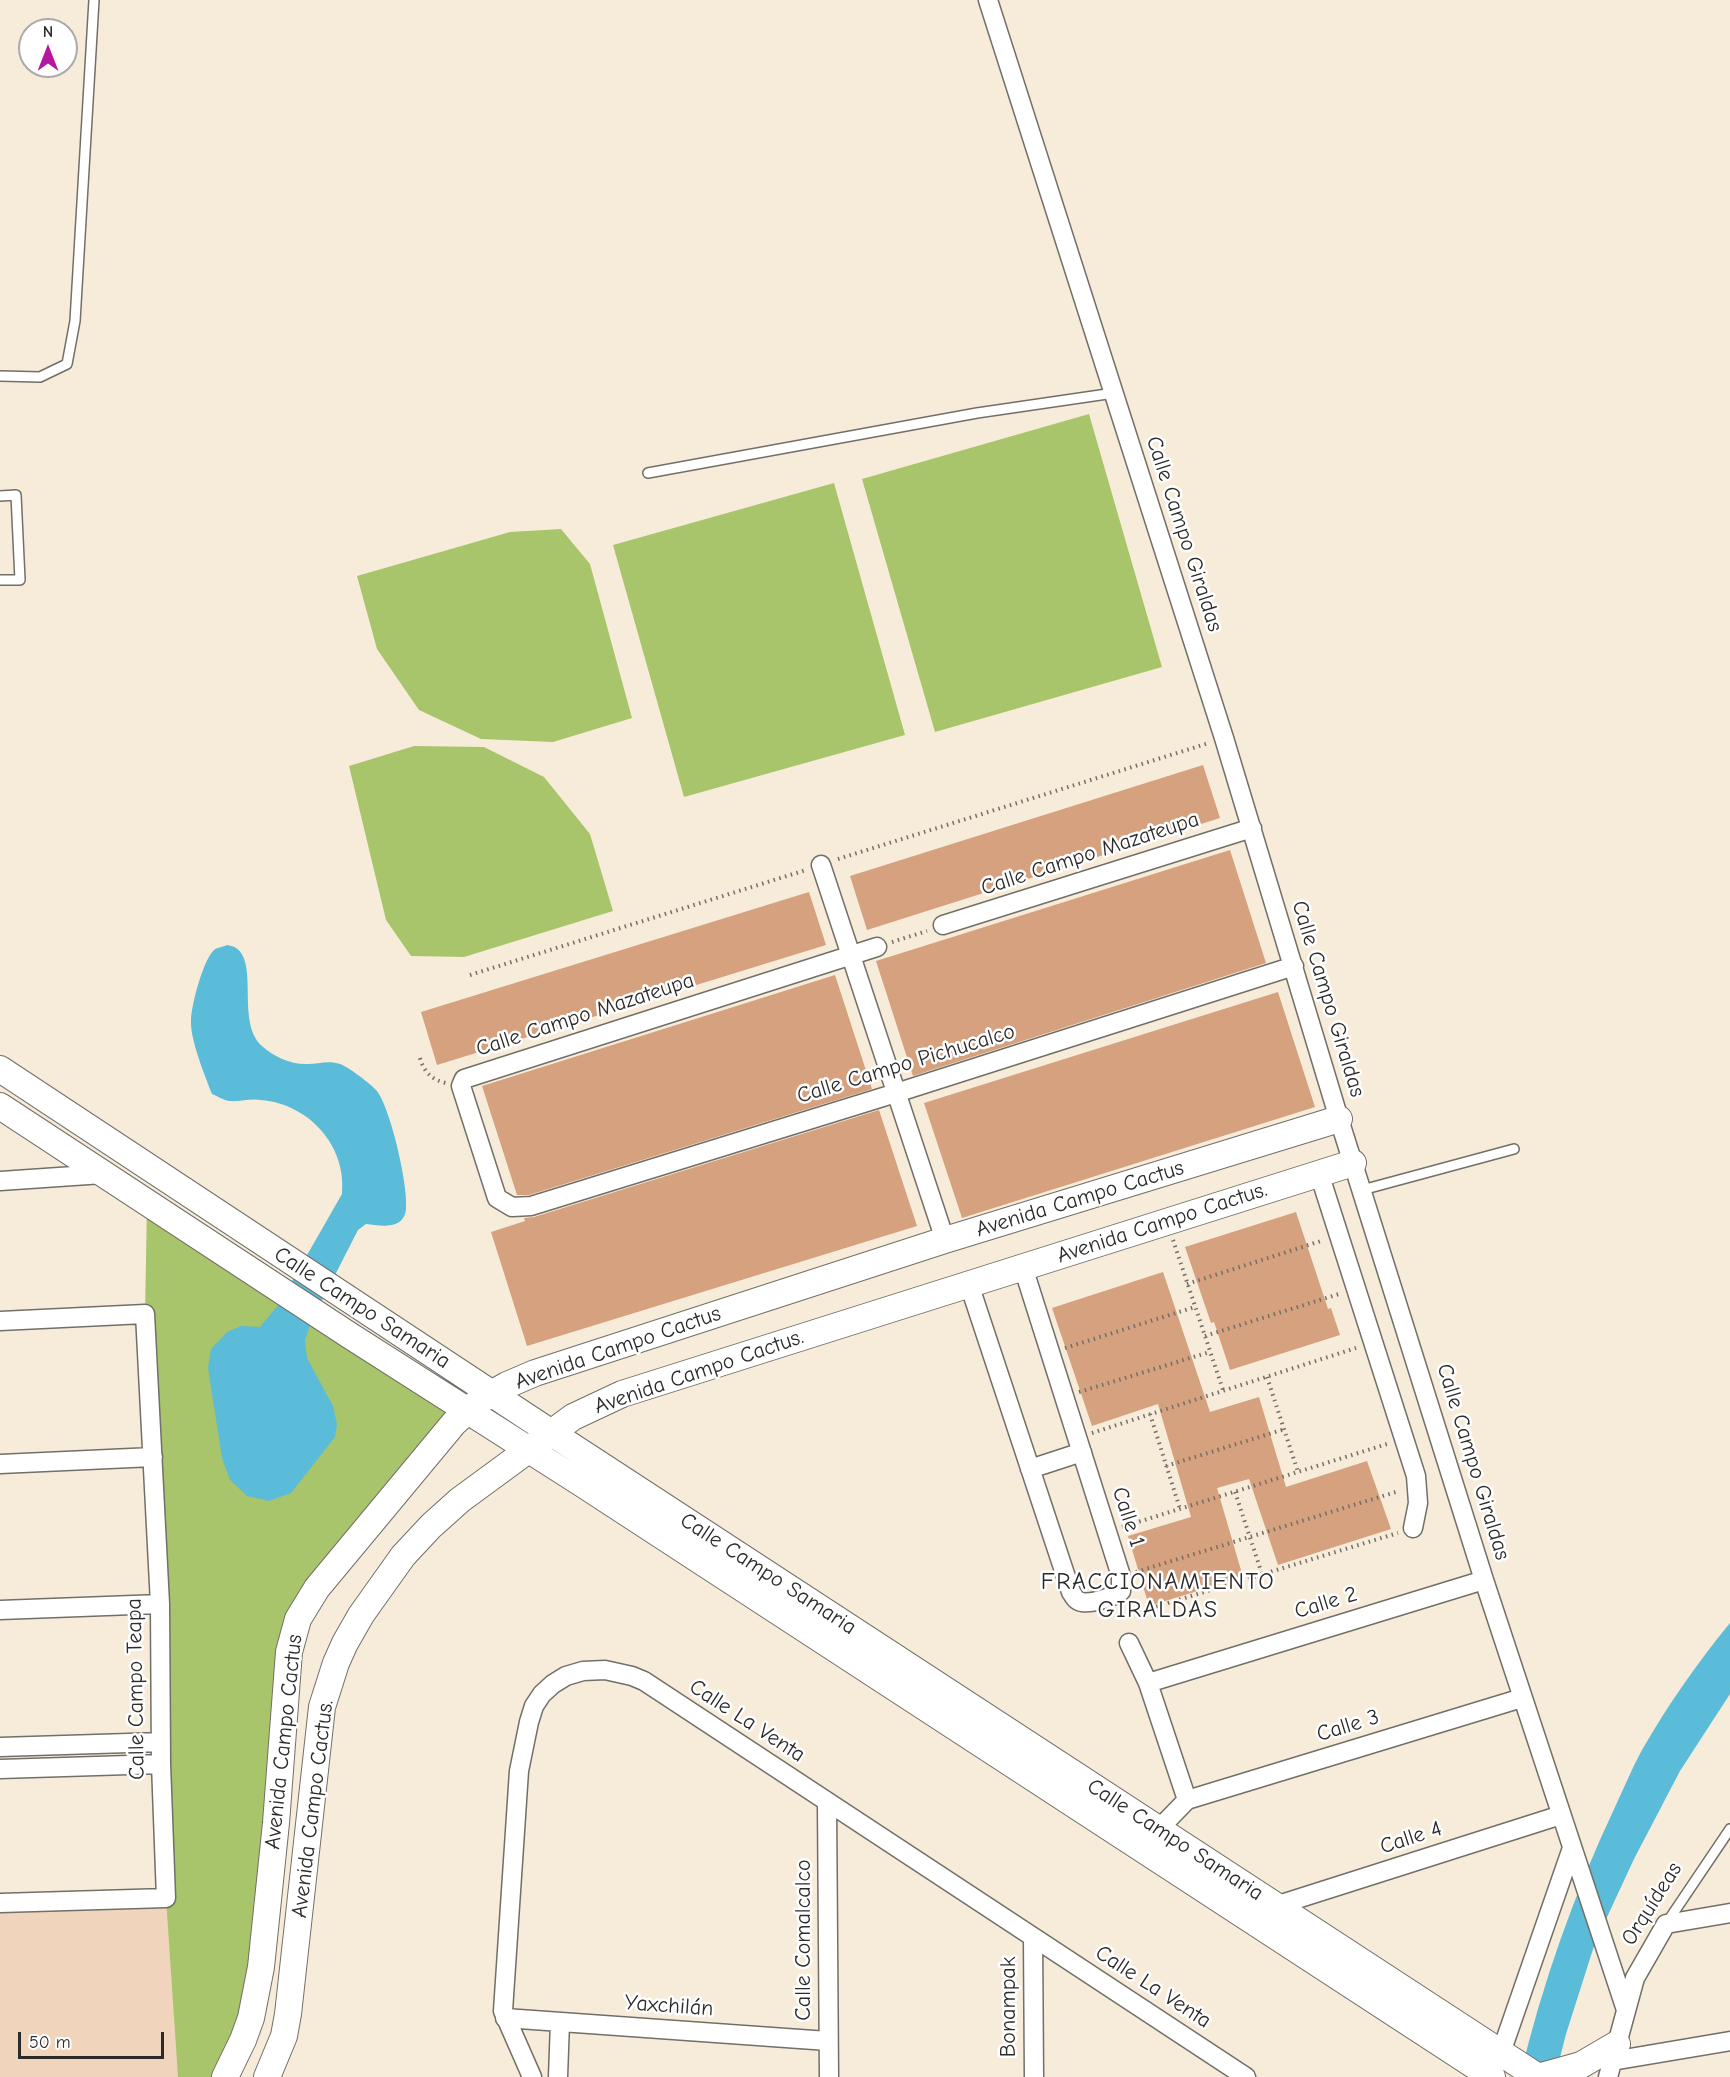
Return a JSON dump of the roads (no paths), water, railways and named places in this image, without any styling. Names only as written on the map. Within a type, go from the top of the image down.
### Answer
[{"type":"street","name":"Calle Campo Giraldas","points":[[988,0],[1224,738],[1339,1119],[1484,1580],[1626,2010]]},
{"type":"street","name":"Calle Campo Mazateupa","points":[[943,926],[1252,828]]},
{"type":"street","points":[[821,865],[945,1240]]},
{"type":"street","name":"Calle Campo Mazateupa","points":[[531,1206],[512,1207],[497,1198],[461,1082],[468,1077],[877,947]]},
{"type":"street","name":"Calle Campo Pichucalco","points":[[531,1206],[1294,966]]},
{"type":"street","name":"Calle Campo Samaria","points":[[0,1069],[492,1394],[1538,2077]]},
{"type":"street","name":"Calle Campo Samaria","points":[[0,1106],[1492,2077]]},
{"type":"street","name":"Avenida Campo Cactus","points":[[225,2077],[243,2040],[261,1967],[276,1822],[289,1652],[298,1619],[313,1593],[352,1544],[432,1448],[467,1410],[492,1394],[535,1373],[945,1240],[1339,1119]]},
{"type":"street","name":"Avenida Campo Cactus.","points":[[267,2077],[284,2037],[288,2014],[321,1718],[336,1663],[361,1615],[383,1583],[430,1526],[472,1490],[573,1417],[622,1394],[1353,1163]]},
{"type":"street","points":[[1319,1173],[1417,1485],[1418,1503],[1413,1528]]},
{"type":"street","points":[[0,1181],[103,1174]]},
{"type":"street","name":"Calle 1","points":[[1023,1267],[1121,1576],[1120,1591],[1116,1595],[1089,1602],[1076,1600],[1071,1592],[1030,1469]]},
{"type":"street","points":[[969,1284],[1030,1469],[1079,1445]]},
{"type":"street","name":"Calle Campo Teapa","points":[[0,1321],[145,1314],[160,1604],[161,1764],[166,1898],[0,1903]]},
{"type":"street","points":[[0,1464],[153,1457]]},
{"type":"street","name":"Calle 2","points":[[1148,1683],[1484,1580]]},
{"type":"street","points":[[0,1610],[160,1604]]},
{"type":"street","points":[[1128,1643],[1148,1683],[1187,1800],[1158,1829],[1143,1850]]},
{"type":"street","name":"Calle La Venta","points":[[532,2077],[506,2018],[503,2001],[520,1758],[534,1706],[553,1684],[566,1676],[591,1670],[618,1672],[638,1678],[1246,2077]]},
{"type":"street","name":"Calle 3","points":[[1187,1800],[1522,1698]]},
{"type":"street","points":[[0,1747],[161,1742]]},
{"type":"street","points":[[0,1769],[161,1764]]},
{"type":"street","name":"Calle Comalcalco","points":[[827,1803],[830,2077]]},
{"type":"street","name":"Calle 4","points":[[1275,1906],[1561,1815]]},
{"type":"street","points":[[1492,2077],[1572,1848]]},
{"type":"street","points":[[1666,1924],[1730,1913]]},
{"type":"street","name":"Orquídeas","points":[[1612,2061],[1635,1978],[1666,1924]]},
{"type":"street","name":"Bonampak","points":[[1033,1937],[1034,2077]]},
{"type":"street","name":"Yaxchilán","points":[[506,2018],[828,2041]]},
{"type":"street","points":[[558,2077],[560,2022]]},
{"type":"street","points":[[1538,2077],[1581,2066],[1730,2041]]},
{"type":"lane","points":[[0,376],[40,377],[67,364],[75,321],[94,0]]},
{"type":"lane","points":[[648,473],[977,412],[1114,393]]},
{"type":"lane","points":[[0,496],[16,495],[20,580],[0,580]]},
{"type":"lane","points":[[1362,1190],[1514,1149]]},
{"type":"lane","name":"Orquídeas","points":[[1666,1924],[1730,1828]]},
{"type":"water","points":[[227,945],[235,947],[243,956],[246,966],[250,1023],[254,1036],[262,1046],[272,1054],[290,1062],[340,1064],[376,1090],[387,1112],[405,1184],[404,1216],[396,1224],[385,1226],[366,1224],[358,1230],[311,1322],[305,1340],[307,1358],[333,1406],[337,1424],[335,1437],[291,1493],[269,1501],[247,1496],[230,1480],[222,1458],[208,1368],[211,1349],[227,1332],[241,1326],[260,1327],[279,1304],[342,1194],[342,1176],[331,1144],[321,1130],[295,1110],[278,1103],[261,1100],[229,1101],[212,1094],[195,1047],[191,1029],[192,1014],[198,984],[210,955],[217,948]]},
{"type":"water","points":[[1730,1623],[1730,1694],[1680,1771],[1634,1859],[1595,1943],[1555,2077],[1520,2077],[1538,2008],[1560,1940],[1586,1873],[1631,1771],[1673,1701]]},
{"type":"district","name":"FRACCIONAMIENTO GIRALDAS","points":[[1158,1596]]}]
